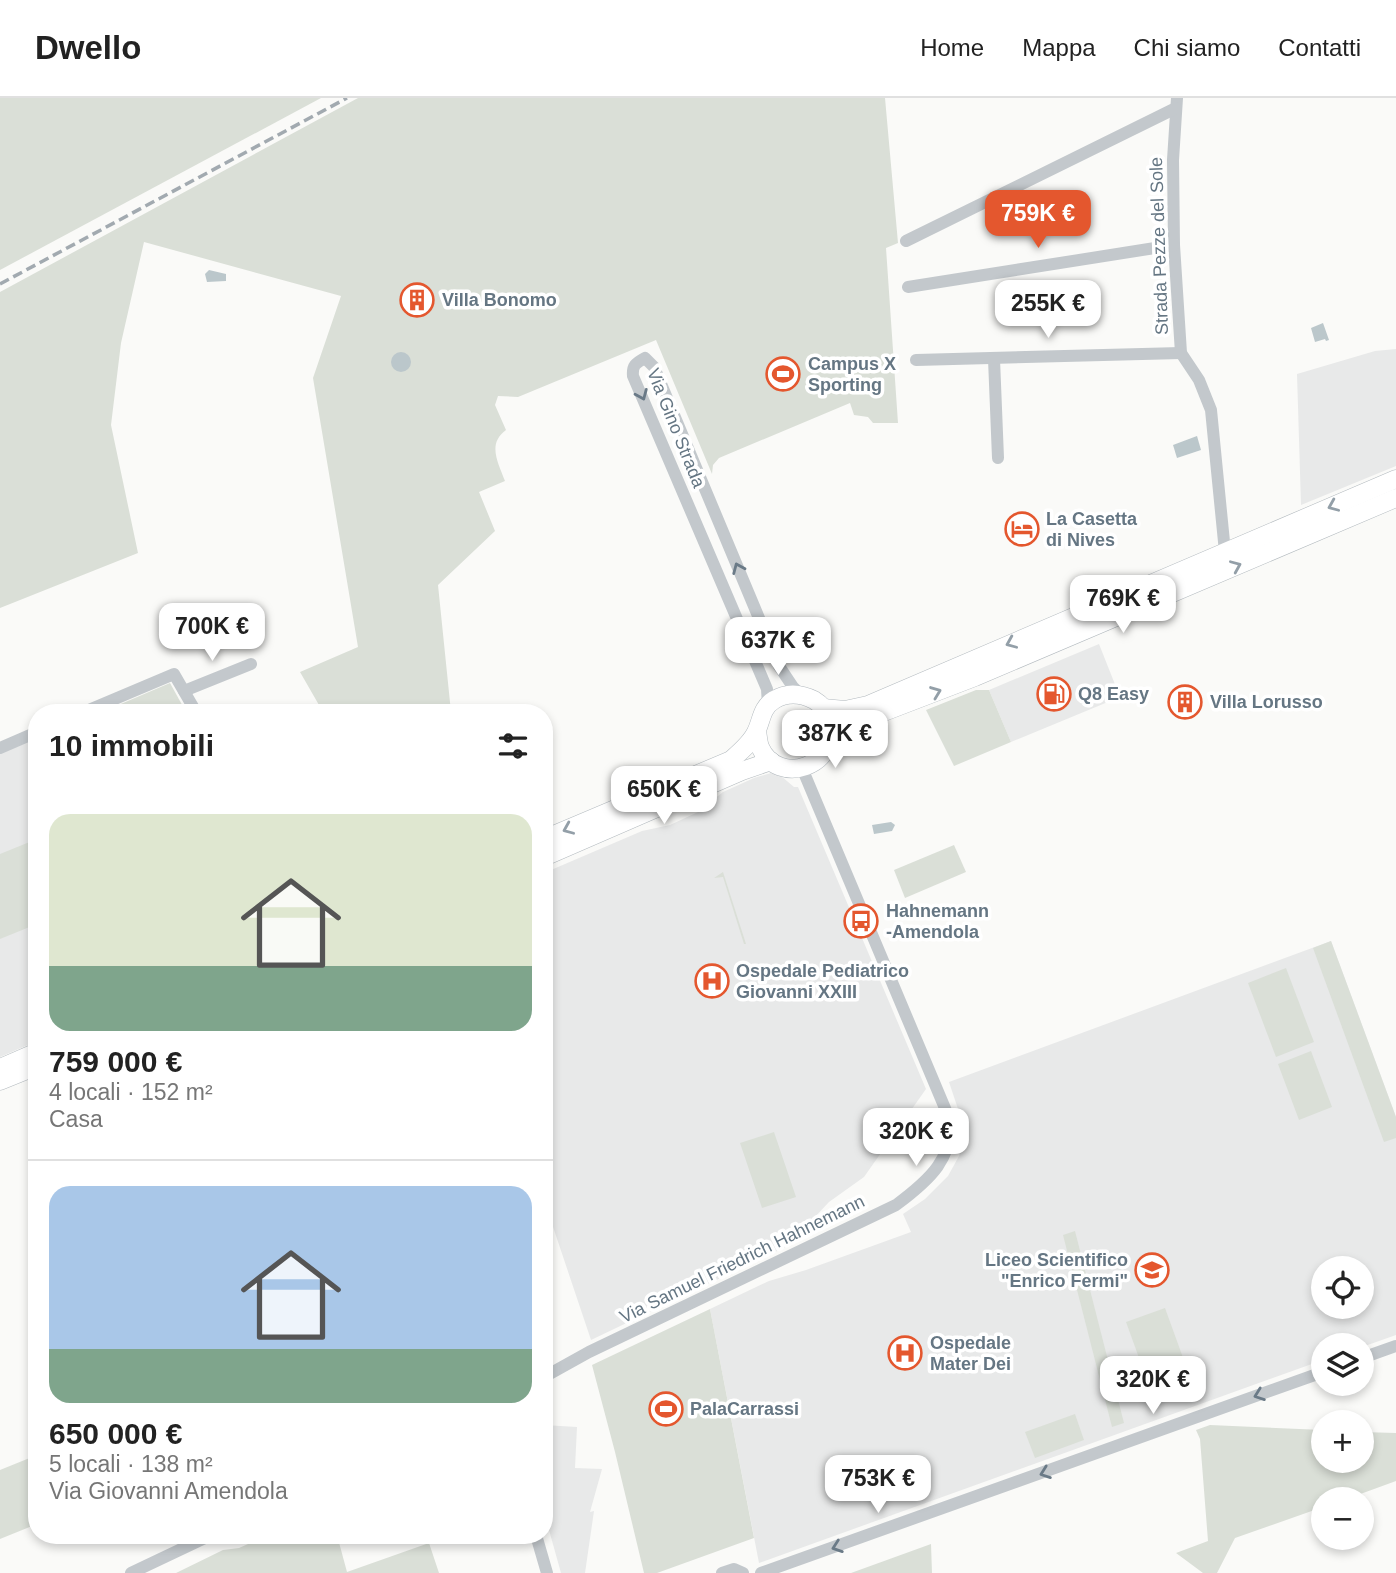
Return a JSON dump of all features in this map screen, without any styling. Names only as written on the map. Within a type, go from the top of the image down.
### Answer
[{"type":"main road","points":[[823,708],[845,710],[868,705],[1396,479]]},
{"type":"main road","points":[[830,740],[850,725],[975,677],[1396,498]]},
{"type":"main road","points":[[786,694],[800,695],[819,702],[829,716],[832,732],[830,740],[828,748],[817,761],[802,768],[786,768],[771,761],[761,748],[757,732],[760,715],[771,701],[786,694]]},
{"type":"main road","points":[[553,835],[731,760],[757,732]]},
{"type":"main road","points":[[553,853],[771,761]]},
{"type":"main road","points":[[0,1068],[28,1056]]},
{"type":"main road","points":[[0,1081],[28,1070]]},
{"type":"street","points":[[906,241],[1177,103]]},
{"type":"street","name":"Strada Pezze del Sole","points":[[1177,103],[1173,160],[1174,245],[1181,353],[1199,380],[1211,410],[1225,552]]},
{"type":"street","points":[[908,287],[1174,245]]},
{"type":"street","points":[[916,360],[1181,353]]},
{"type":"street","name":"Via Gino Strada","points":[[768,706],[767,689],[633,376],[635,363],[645,358],[654,367],[779,666],[800,695]]},
{"type":"street","points":[[994,359],[998,458]]},
{"type":"street","points":[[184,691],[251,664]]},
{"type":"street","points":[[103,704],[174,674],[191,704]]},
{"type":"street","points":[[0,748],[28,736]]},
{"type":"street","name":"Via Samuel Friedrich Hahnemann","points":[[553,1372],[589,1352],[896,1205],[927,1180],[948,1150],[950,1132],[947,1113],[802,768]]},
{"type":"street","points":[[1374,1354],[1396,1346]]},
{"type":"street","points":[[761,1573],[1311,1376]]},
{"type":"street","points":[[131,1573],[192,1544]]},
{"type":"street","points":[[539,1544],[547,1573]]},
{"type":"street","points":[[722,1573],[734,1569],[744,1573]]},
{"type":"shaded area","points":[[0,98],[321,98],[0,270]]},
{"type":"shaded area","points":[[358,98],[885,98],[898,243],[886,248],[898,423],[873,423],[868,417],[854,415],[850,403],[719,458],[713,465],[712,474],[656,340],[518,397],[498,396],[495,405],[506,430],[500,435],[495,447],[505,481],[479,492],[495,531],[438,585],[450,704],[318,704],[300,672],[358,647],[313,378],[341,296],[144,242],[121,343],[111,425],[138,553],[0,608],[0,292]]},
{"type":"shaded area","points":[[209,270],[226,274],[226,281],[207,282],[205,274]]},
{"type":"shaded area","points":[[1323,323],[1329,340],[1315,342],[1311,328]]},
{"type":"shaded area","points":[[1396,349],[1396,466],[1301,505],[1297,374],[1375,351]]},
{"type":"shaded area","points":[[401,352],[408,355],[411,362],[408,369],[401,372],[394,369],[391,362],[394,355]]},
{"type":"shaded area","points":[[1197,436],[1201,450],[1177,458],[1173,445]]},
{"type":"shaded area","name":"Q8 Easy","points":[[1099,644],[1120,697],[1011,742],[989,690]]},
{"type":"shaded area","points":[[170,683],[182,704],[121,704]]},
{"type":"shaded area","points":[[976,690],[989,690],[1011,742],[954,766],[926,710]]},
{"type":"shaded area","points":[[28,736],[28,1045],[0,1057],[0,746]]},
{"type":"shaded area","name":"Ospedale Pediatrico Giovanni XXIII","points":[[771,773],[798,787],[926,1089],[864,1177],[829,1202],[814,1218],[802,1239],[591,1340],[553,1227],[553,869],[642,831],[670,825],[698,812],[723,792]]},
{"type":"shaded area","points":[[891,822],[895,825],[892,831],[874,834],[872,825]]},
{"type":"shaded area","points":[[28,843],[28,928],[0,939],[0,854]]},
{"type":"shaded area","points":[[954,845],[966,872],[905,898],[894,870]]},
{"type":"shaded area","points":[[723,872],[746,944],[723,877],[714,878]]},
{"type":"shaded area","points":[[1331,941],[1396,1117],[1396,1335],[1374,1343],[1374,1333],[1311,1333],[1311,1364],[759,1563],[710,1309],[769,1281],[911,1232],[903,1214],[925,1199],[948,1176],[959,1156],[963,1124],[949,1082]]},
{"type":"shaded area","points":[[1331,941],[1396,1117],[1396,1138],[1384,1142],[1313,948]]},
{"type":"shaded area","points":[[1286,968],[1314,1042],[1276,1057],[1248,983]]},
{"type":"shaded area","points":[[1311,1051],[1332,1107],[1299,1120],[1278,1064]]},
{"type":"shaded area","points":[[774,1132],[796,1197],[762,1208],[740,1143]]},
{"type":"shaded area","points":[[1075,1231],[1124,1423],[1112,1427],[1063,1235]]},
{"type":"shaded area","points":[[1165,1308],[1194,1388],[1155,1402],[1126,1322]]},
{"type":"shaded area","name":"PalaCarrassi","points":[[710,1309],[754,1538],[657,1573],[644,1573],[592,1365]]},
{"type":"shaded area","points":[[1075,1414],[1084,1440],[1035,1458],[1025,1432]]},
{"type":"shaded area","points":[[1210,1425],[1311,1429],[1311,1473],[1374,1473],[1374,1432],[1396,1433],[1396,1481],[1374,1489],[1311,1487],[1311,1511],[1235,1538],[1217,1573],[1203,1573],[1176,1553],[1208,1541],[1200,1439],[1196,1430]]},
{"type":"shaded area","points":[[553,1426],[577,1427],[575,1468],[602,1469],[590,1512],[594,1511],[585,1573],[561,1573],[553,1544]]},
{"type":"shaded area","points":[[28,1459],[28,1528],[0,1539],[0,1470]]},
{"type":"shaded area","points":[[248,1544],[339,1544],[347,1572],[429,1544],[439,1573],[176,1573],[223,1550]]},
{"type":"shaded area","points":[[931,1544],[932,1573],[851,1573]]},
{"type":"railway","points":[[0,284],[347,98]]},
{"type":"place","name":"Villa Bonomo","points":[[417,300]]},
{"type":"place","name":"Campus X Sporting","points":[[783,374]]},
{"type":"place","name":"La Casetta di Nives","points":[[1022,529]]},
{"type":"place","name":"Q8 Easy","points":[[1054,694]]},
{"type":"place","name":"Villa Lorusso","points":[[1185,702]]},
{"type":"place","name":"Hahnemann -Amendola","points":[[861,921]]},
{"type":"place","name":"Ospedale Pediatrico Giovanni XXIII","points":[[712,981]]},
{"type":"place","name":"Liceo Scientifico \"Enrico Fermi\"","points":[[1152,1270]]},
{"type":"place","name":"Ospedale Mater Dei","points":[[905,1353]]},
{"type":"place","name":"PalaCarrassi","points":[[666,1409]]}]
